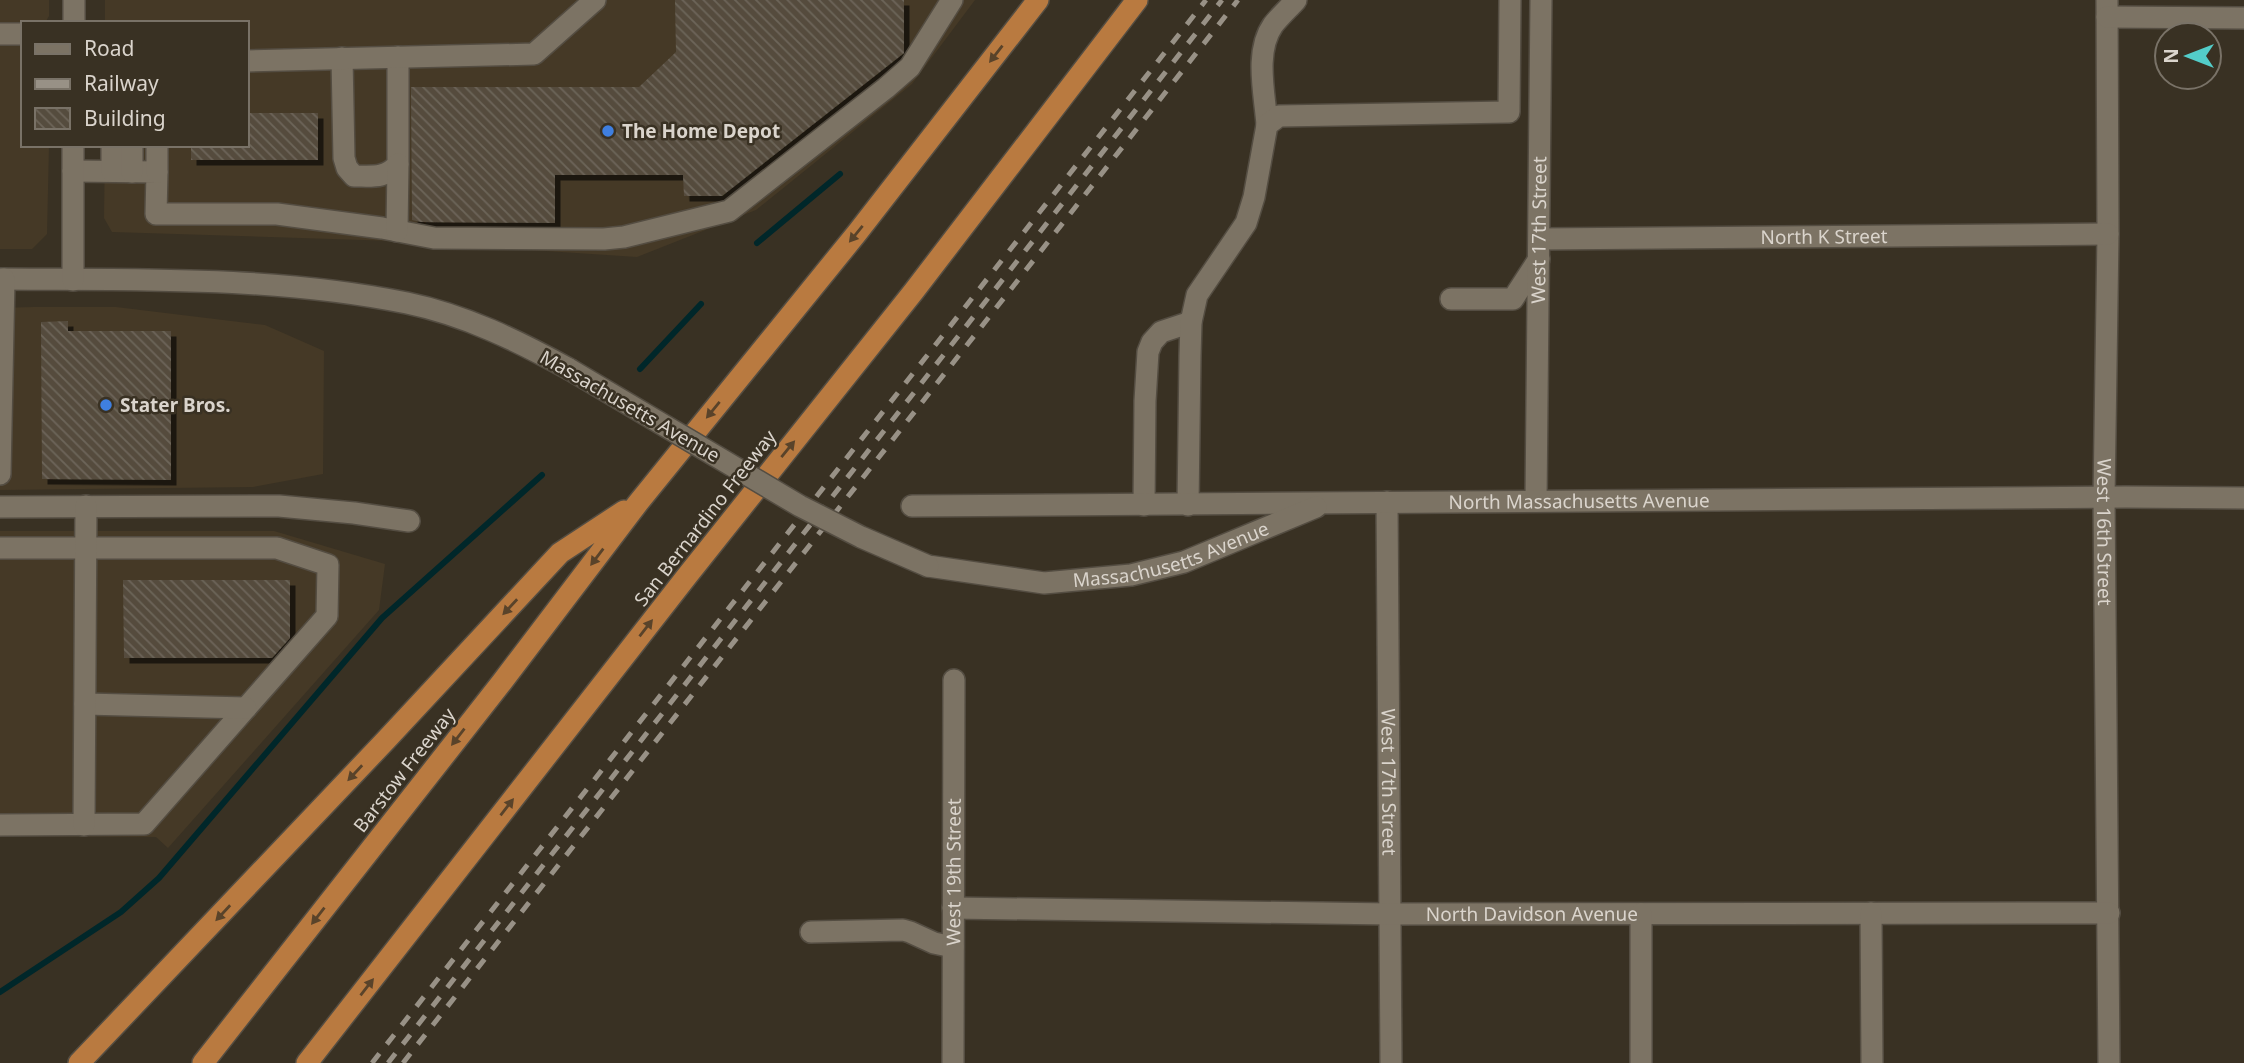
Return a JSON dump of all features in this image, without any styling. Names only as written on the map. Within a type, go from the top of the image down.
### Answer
[{"type":"highway","points":[[79,1063],[368,760],[560,552],[638,503],[857,233],[1038,0]]},
{"type":"highway","name":"San Bernardino Freeway","points":[[307,1063],[687,576],[914,291],[1137,0]]},
{"type":"highway","name":"Barstow Freeway","points":[[203,1063],[502,682],[638,503]]},
{"type":"street","points":[[74,0],[74,21]]},
{"type":"street","points":[[248,61],[534,54],[595,0]]},
{"type":"street","points":[[157,147],[156,215],[277,214],[434,238],[624,237],[729,211],[910,67],[952,0]]},
{"type":"street","points":[[1188,505],[1191,322],[1197,295],[1246,223],[1254,197],[1267,125],[1263,70],[1266,42],[1272,27],[1296,0]]},
{"type":"street","points":[[1267,125],[1279,116],[1509,112],[1510,0]]},
{"type":"street","name":"West 17th Street","points":[[1536,501],[1541,0]]},
{"type":"street","points":[[2107,9],[2244,18]]},
{"type":"street","name":"West 16th Street","points":[[2107,9],[2108,234],[2104,498],[2109,1063]]},
{"type":"street","points":[[0,34],[21,34]]},
{"type":"street","points":[[397,231],[398,57]]},
{"type":"street","points":[[342,58],[346,168],[354,176],[382,176],[393,171],[398,164]]},
{"type":"street","points":[[73,147],[73,280]]},
{"type":"street","points":[[113,147],[122,172]]},
{"type":"street","points":[[122,172],[131,147]]},
{"type":"street","points":[[73,171],[157,172]]},
{"type":"street","name":"North K Street","points":[[1540,248],[2108,234]]},
{"type":"street","points":[[1451,299],[1513,299],[1540,248]]},
{"type":"street","points":[[0,474],[2,279]]},
{"type":"street","name":"Massachusetts Avenue","points":[[2,279],[260,284],[409,304],[466,320],[512,339],[569,369],[800,506],[860,537],[929,566],[1045,583],[1131,575],[1184,562],[1324,504]]},
{"type":"street","points":[[1144,505],[1145,401],[1149,352],[1152,342],[1160,332],[1191,322]]},
{"type":"street","name":"North Massachusetts Avenue","points":[[912,506],[2244,498]]},
{"type":"street","name":"West 17th Street","points":[[1387,502],[1391,1063]]},
{"type":"street","points":[[0,506],[279,506],[410,521]]},
{"type":"street","points":[[84,825],[86,506]]},
{"type":"street","points":[[0,548],[277,548],[328,565],[327,616],[144,824],[0,825]]},
{"type":"street","name":"West 19th Street","points":[[953,1063],[954,680]]},
{"type":"street","points":[[85,704],[246,708]]},
{"type":"street","name":"North Davidson Avenue","points":[[953,908],[1390,914],[2109,913]]},
{"type":"street","points":[[1871,913],[1872,1063]]},
{"type":"street","points":[[1641,914],[1641,1063]]},
{"type":"street","points":[[811,932],[903,930],[934,943],[953,947]]},
{"type":"shaded area","points":[[0,0],[49,0],[49,16],[46,21],[21,21],[21,147],[49,147],[47,234],[32,249],[0,249]]},
{"type":"shaded area","points":[[105,0],[975,0],[912,84],[756,210],[637,257],[394,241],[112,232],[104,218],[105,147],[248,147],[248,21],[105,21]]},
{"type":"shaded area","points":[[116,307],[265,325],[324,351],[323,474],[253,487],[0,490],[0,308]]},
{"type":"shaded area","points":[[0,531],[274,531],[385,564],[379,610],[168,848],[156,837],[0,836]]},
{"type":"building","name":"The Home Depot","points":[[675,0],[904,0],[904,53],[722,196],[684,196],[683,175],[555,175],[555,223],[412,220],[411,87],[639,87],[676,52]]},
{"type":"building","points":[[248,113],[318,113],[318,160],[191,160],[191,147],[248,147]]},
{"type":"building","name":"Stater Bros.","points":[[68,321],[68,331],[171,331],[171,480],[42,479],[41,322]]},
{"type":"building","points":[[123,580],[290,580],[290,638],[272,658],[124,658]]},
{"type":"waterway","points":[[757,243],[840,174]]},
{"type":"waterway","points":[[640,369],[701,304]]},
{"type":"waterway","points":[[0,992],[121,912],[159,878],[382,618],[542,475]]},
{"type":"railway","points":[[372,1063],[1206,0]]},
{"type":"railway","points":[[388,1063],[1222,0]]},
{"type":"railway","points":[[403,1063],[1238,0]]},
{"type":"place","name":"The Home Depot","points":[[608,131]]},
{"type":"place","name":"Stater Bros.","points":[[106,405]]}]
